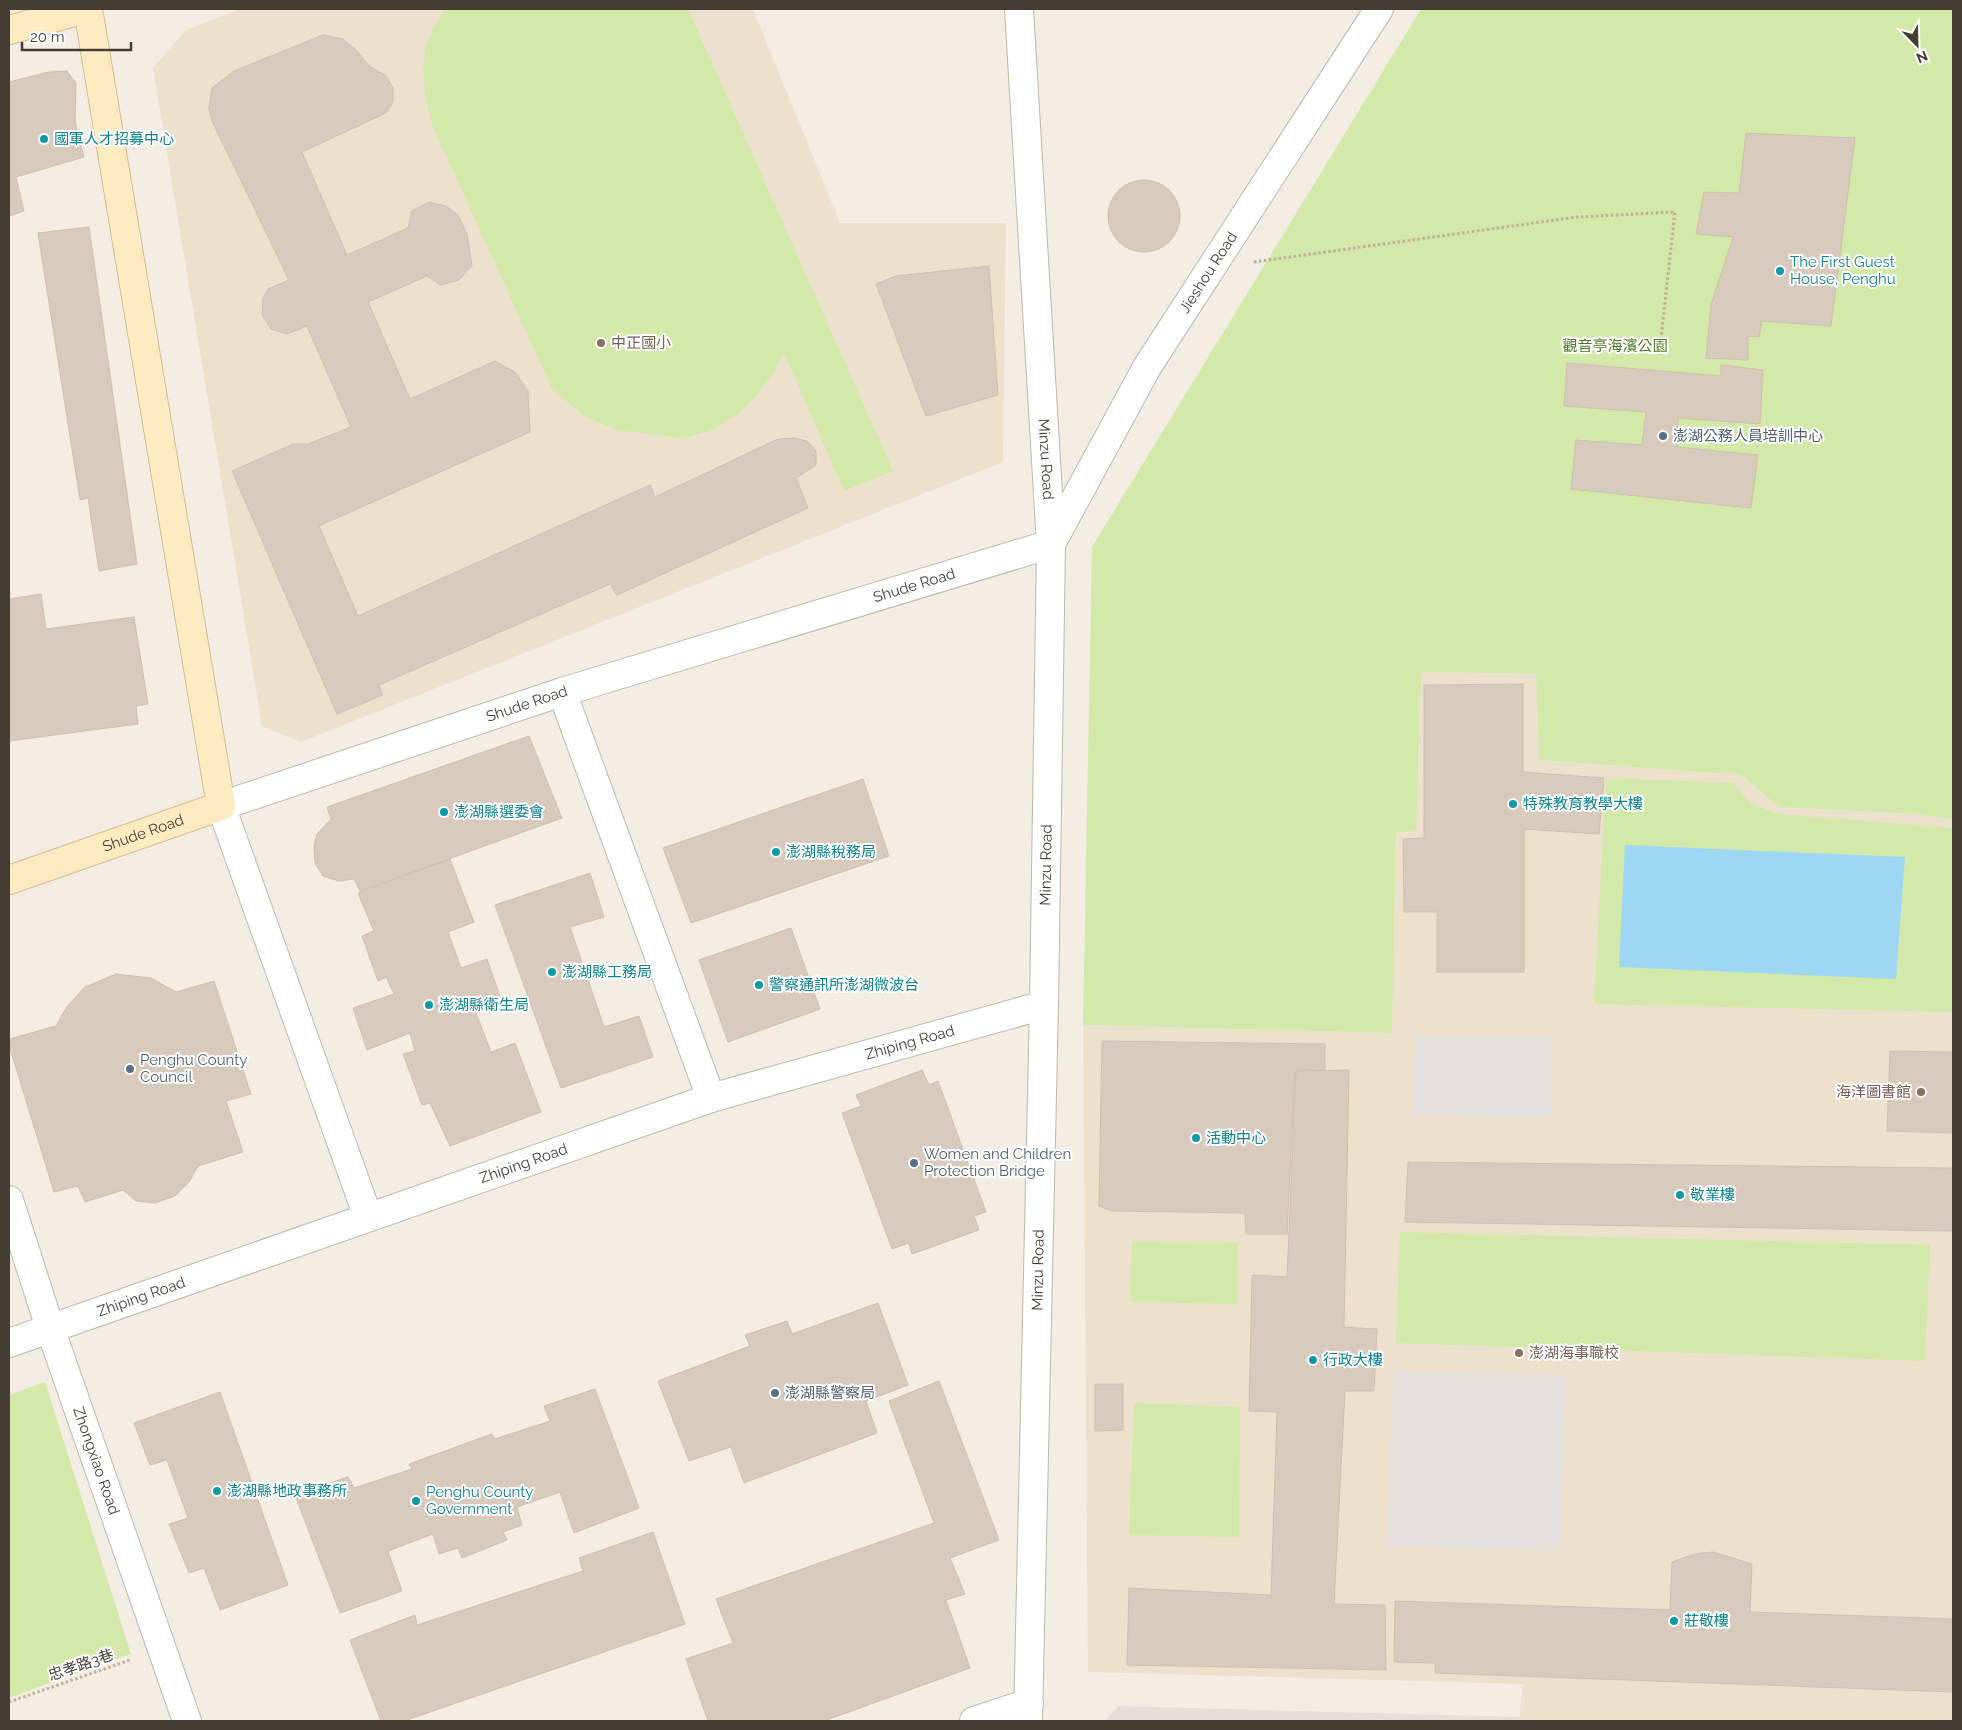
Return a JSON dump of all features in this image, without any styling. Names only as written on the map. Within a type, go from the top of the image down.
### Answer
[{"type":"main road","points":[[9,30],[87,9],[221,806]]},
{"type":"main road","name":"Shude Road","points":[[9,880],[221,806]]},
{"type":"street","name":"Minzu Road","points":[[1019,9],[1051,544],[1044,1005],[1028,1712]]},
{"type":"street","name":"Jieshou Road","points":[[1051,544],[1147,367],[1379,9]]},
{"type":"street","name":"Shude Road","points":[[221,806],[562,692],[1051,544]]},
{"type":"street","points":[[562,692],[711,1098]]},
{"type":"street","points":[[221,806],[368,1217]]},
{"type":"street","name":"Zhiping Road","points":[[9,1343],[711,1098],[1044,1005]]},
{"type":"street","name":"Zhongxiao Road","points":[[9,1200],[50,1328],[187,1721]]},
{"type":"street","points":[[974,1721],[1028,1712]]},
{"type":"path","points":[[1229,241],[1252,262],[1577,217],[1675,212],[1659,356]]},
{"type":"path","name":"忠孝路3巷","points":[[9,1702],[161,1648]]},
{"type":"shaded area","name":"中正國小","points":[[241,9],[753,9],[840,223],[1006,223],[1003,462],[301,742],[262,726],[153,68],[186,30]]},
{"type":"shaded area","name":"澎湖海事職校","points":[[1420,672],[1536,674],[1539,760],[1741,775],[1779,807],[1915,814],[1953,820],[1953,1721],[1519,1721],[1523,1684],[1088,1672],[1083,1025],[1392,1033],[1396,833],[1416,831]]},
{"type":"shaded area","points":[[1415,1036],[1552,1037],[1551,1117],[1414,1115]]},
{"type":"shaded area","points":[[1393,1371],[1566,1376],[1560,1551],[1387,1546]]},
{"type":"shaded area","points":[[1118,1706],[1520,1717],[1519,1721],[1105,1721]]},
{"type":"green space","points":[[445,9],[688,9],[893,471],[844,491],[784,353],[758,394],[739,413],[713,430],[684,438],[615,430],[583,415],[552,389],[433,127],[425,91],[425,56],[432,30]]},
{"type":"green space","name":"觀音亭海濱公園","points":[[1421,9],[1953,9],[1953,820],[1915,814],[1779,807],[1741,775],[1539,760],[1536,674],[1421,672],[1416,831],[1396,833],[1392,1033],[1083,1025],[1092,547]]},
{"type":"green space","points":[[1606,778],[1733,783],[1752,804],[1779,814],[1953,828],[1953,1012],[1594,1004]]},
{"type":"green space","points":[[1400,1232],[1930,1245],[1925,1361],[1396,1343]]},
{"type":"green space","points":[[1132,1241],[1238,1243],[1237,1304],[1130,1302]]},
{"type":"green space","points":[[45,1382],[131,1654],[9,1698],[9,1395]]},
{"type":"green space","points":[[1134,1403],[1240,1407],[1239,1537],[1129,1535]]},
{"type":"water","points":[[1625,845],[1905,857],[1896,979],[1619,967]]},
{"type":"building","points":[[323,35],[343,39],[357,51],[368,65],[385,75],[393,88],[393,102],[386,113],[302,152],[347,255],[408,228],[412,211],[429,202],[446,206],[458,215],[467,234],[472,266],[459,280],[441,285],[427,276],[368,302],[410,399],[495,361],[515,372],[528,391],[530,432],[319,526],[358,616],[650,485],[655,497],[778,439],[794,438],[807,441],[816,451],[816,465],[796,478],[808,508],[617,595],[610,584],[379,685],[383,695],[337,714],[232,471],[293,444],[308,444],[351,427],[307,326],[287,334],[271,329],[262,314],[263,298],[268,289],[289,280],[212,121],[209,108],[212,88],[234,71]]},
{"type":"building","name":"國軍人才招募中心","points":[[67,71],[76,83],[75,121],[84,157],[16,177],[24,211],[9,216],[9,82],[49,72]]},
{"type":"building","name":"The First Guest House, Penghu","points":[[1746,133],[1855,138],[1831,326],[1762,321],[1759,337],[1748,336],[1748,360],[1706,358],[1711,305],[1733,237],[1696,234],[1704,192],[1739,193]]},
{"type":"building","points":[[1151,180],[1170,190],[1178,202],[1180,216],[1178,230],[1170,242],[1158,250],[1137,252],[1118,242],[1110,230],[1108,209],[1118,190],[1130,182]]},
{"type":"building","points":[[89,227],[137,564],[99,571],[88,498],[80,500],[38,233]]},
{"type":"building","points":[[989,266],[998,395],[926,416],[876,284],[896,276]]},
{"type":"building","name":"澎湖公務人員培訓中心","points":[[1567,363],[1721,376],[1721,365],[1763,370],[1760,424],[1678,418],[1677,447],[1758,455],[1751,508],[1571,489],[1576,440],[1642,445],[1646,412],[1564,406]]},
{"type":"building","points":[[41,594],[46,629],[134,617],[148,704],[136,706],[138,724],[9,741],[9,599]]},
{"type":"building","name":"特殊教育教學大樓","points":[[1523,684],[1523,772],[1604,778],[1599,834],[1524,829],[1524,972],[1437,972],[1437,912],[1404,912],[1403,839],[1424,838],[1424,685]]},
{"type":"building","name":"澎湖縣選委會","points":[[529,736],[562,818],[360,891],[354,879],[339,881],[323,876],[315,863],[314,846],[317,834],[331,819],[327,807]]},
{"type":"building","name":"澎湖縣稅務局","points":[[863,779],[889,856],[691,923],[663,848]]},
{"type":"building","name":"澎湖縣衛生局","points":[[450,859],[474,922],[448,932],[461,968],[487,959],[502,1002],[476,1013],[491,1052],[515,1043],[541,1112],[450,1146],[430,1103],[422,1105],[403,1054],[415,1051],[410,1033],[367,1050],[353,1008],[394,994],[386,977],[378,981],[362,936],[374,931],[358,893]]},
{"type":"building","name":"澎湖縣工務局","points":[[590,873],[604,917],[570,927],[604,1027],[639,1016],[653,1057],[561,1088],[495,905]]},
{"type":"building","name":"警察通訊所澎湖微波台","points":[[791,928],[820,1009],[728,1042],[699,960]]},
{"type":"building","name":"Penghu County Council","points":[[116,974],[151,978],[176,992],[214,981],[251,1094],[226,1101],[243,1152],[198,1166],[189,1182],[175,1196],[155,1203],[136,1201],[123,1190],[85,1202],[78,1186],[54,1192],[9,1045],[9,1039],[56,1026],[66,1008],[85,987]]},
{"type":"building","name":"活動中心","points":[[1102,1041],[1325,1044],[1325,1070],[1295,1070],[1287,1234],[1246,1234],[1245,1213],[1112,1211],[1099,1206]]},
{"type":"building","name":"海洋圖書館","points":[[1890,1051],[1953,1052],[1953,1133],[1887,1131]]},
{"type":"building","name":"Women and Children Protection Bridge","points":[[922,1070],[929,1085],[938,1081],[986,1212],[974,1216],[979,1230],[912,1254],[909,1243],[892,1249],[842,1113],[861,1106],[856,1095]]},
{"type":"building","name":"行政大樓","points":[[1349,1070],[1344,1327],[1377,1329],[1374,1391],[1345,1391],[1334,1604],[1385,1605],[1386,1670],[1127,1665],[1129,1588],[1271,1595],[1277,1412],[1249,1411],[1252,1275],[1287,1277],[1296,1071]]},
{"type":"building","name":"敬業樓","points":[[1408,1162],[1953,1168],[1953,1231],[1405,1222]]},
{"type":"building","name":"澎湖縣警察局","points":[[878,1303],[908,1385],[866,1401],[877,1433],[744,1483],[731,1447],[689,1461],[658,1381],[750,1346],[745,1335],[787,1321],[792,1334]]},
{"type":"building","points":[[939,1381],[999,1540],[950,1558],[965,1594],[946,1600],[970,1668],[824,1721],[708,1721],[686,1659],[733,1643],[716,1599],[934,1523],[889,1401]]},
{"type":"building","points":[[1095,1384],[1123,1384],[1123,1430],[1095,1431]]},
{"type":"building","name":"Penghu County Government","points":[[595,1389],[639,1508],[574,1533],[560,1492],[517,1507],[522,1525],[503,1532],[507,1540],[462,1558],[458,1548],[439,1554],[433,1534],[388,1551],[402,1591],[340,1613],[295,1495],[348,1477],[354,1488],[412,1469],[409,1464],[492,1434],[495,1439],[550,1421],[544,1406]]},
{"type":"building","name":"澎湖縣地政事務所","points":[[220,1392],[288,1585],[220,1610],[204,1568],[189,1573],[169,1524],[188,1518],[167,1460],[150,1465],[134,1423]]},
{"type":"building","points":[[653,1532],[685,1624],[404,1721],[381,1721],[350,1640],[415,1615],[417,1625],[583,1571],[579,1558]]},
{"type":"building","name":"莊敬樓","points":[[1713,1552],[1752,1564],[1750,1612],[1953,1619],[1953,1692],[1435,1673],[1435,1663],[1394,1662],[1395,1601],[1670,1610],[1672,1562],[1695,1554]]},
{"type":"place","name":"國軍人才招募中心","points":[[44,139]]},
{"type":"place","name":"The First Guest House, Penghu","points":[[1780,271]]},
{"type":"place","name":"中正國小","points":[[601,343]]},
{"type":"place","name":"澎湖公務人員培訓中心","points":[[1663,436]]},
{"type":"place","name":"特殊教育教學大樓","points":[[1513,804]]},
{"type":"place","name":"澎湖縣選委會","points":[[444,812]]},
{"type":"place","name":"澎湖縣稅務局","points":[[776,852]]},
{"type":"place","name":"澎湖縣工務局","points":[[552,972]]},
{"type":"place","name":"警察通訊所澎湖微波台","points":[[759,985]]},
{"type":"place","name":"澎湖縣衛生局","points":[[429,1005]]},
{"type":"place","name":"Penghu County Council","points":[[130,1069]]},
{"type":"place","name":"海洋圖書館","points":[[1921,1092]]},
{"type":"place","name":"活動中心","points":[[1196,1138]]},
{"type":"place","name":"Women and Children Protection Bridge","points":[[914,1163]]},
{"type":"place","name":"敬業樓","points":[[1680,1195]]},
{"type":"place","name":"澎湖海事職校","points":[[1519,1353]]},
{"type":"place","name":"行政大樓","points":[[1313,1360]]},
{"type":"place","name":"澎湖縣警察局","points":[[775,1393]]},
{"type":"place","name":"澎湖縣地政事務所","points":[[217,1491]]},
{"type":"place","name":"Penghu County Government","points":[[416,1501]]},
{"type":"place","name":"莊敬樓","points":[[1674,1621]]}]
